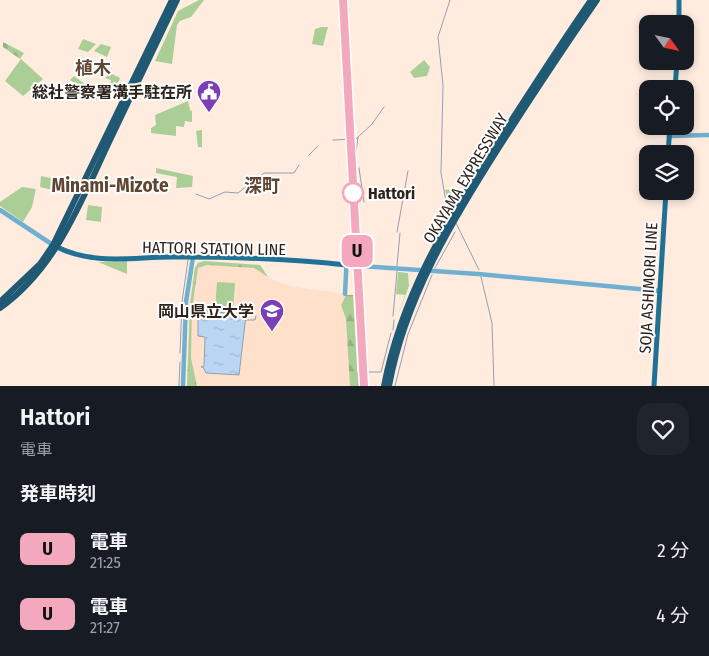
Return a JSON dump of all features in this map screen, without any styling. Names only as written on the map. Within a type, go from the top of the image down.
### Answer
[{"type":"highway","points":[[170,10],[172,0]]},
{"type":"highway","points":[[0,308],[32,280],[55,246],[170,10],[177,0]]},
{"type":"highway","name":"OKAYAMA EXPRESSWAY","points":[[384,386],[394,345],[410,299],[441,233],[524,99],[591,0]]},
{"type":"highway","name":"OKAYAMA EXPRESSWAY","points":[[389,386],[406,322],[424,278],[445,235],[518,118],[596,0]]},
{"type":"highway","points":[[0,302],[40,264],[55,246]]},
{"type":"main road","points":[[679,0],[679,15]]},
{"type":"main road","points":[[668,145],[669,136]]},
{"type":"main road","name":"SOJA ASHIMORI LINE","points":[[654,386],[665,200]]},
{"type":"main road","name":"HATTORI STATION LINE","points":[[55,246],[81,256],[106,260],[150,256],[193,257],[346,266]]},
{"type":"street","points":[[669,136],[709,135]]},
{"type":"street","points":[[0,210],[55,246]]},
{"type":"street","points":[[344,244],[346,266],[345,294]]},
{"type":"street","points":[[183,386],[186,302],[193,257]]},
{"type":"street","points":[[346,266],[478,274],[660,291]]},
{"type":"shaded area","name":"岡山県立大学","points":[[198,262],[261,265],[269,278],[289,286],[354,295],[358,386],[187,386],[189,304],[194,268]]},
{"type":"green space","points":[[199,0],[204,0],[191,17],[180,21],[177,25],[172,64],[155,61],[178,11]]},
{"type":"green space","points":[[328,27],[323,46],[312,44],[315,29]]},
{"type":"green space","points":[[83,39],[96,44],[88,52],[78,49]]},
{"type":"green space","points":[[3,42],[24,53],[20,59],[3,47]]},
{"type":"green space","points":[[101,44],[111,47],[107,57],[94,51]]},
{"type":"green space","points":[[21,59],[43,79],[23,96],[5,81]]},
{"type":"green space","points":[[424,60],[430,67],[427,76],[414,78],[410,72]]},
{"type":"green space","points":[[110,73],[120,78],[115,92],[109,89],[111,80],[105,78]]},
{"type":"green space","points":[[74,76],[100,95],[97,100],[70,80]]},
{"type":"green space","points":[[188,101],[192,111],[192,122],[185,121],[184,127],[176,126],[176,136],[151,133],[151,128],[156,125],[155,115]]},
{"type":"green space","points":[[202,130],[202,147],[198,147],[196,131]]},
{"type":"green space","points":[[156,168],[193,176],[192,187],[176,188],[177,177],[156,173]]},
{"type":"green space","points":[[41,176],[55,179],[53,190],[40,187]]},
{"type":"green space","points":[[22,187],[36,189],[32,207],[23,222],[0,206],[0,202]]},
{"type":"green space","points":[[459,188],[460,190],[449,207],[445,190]]},
{"type":"green space","points":[[88,205],[102,207],[101,222],[86,220]]},
{"type":"green space","points":[[127,261],[127,274],[98,262]]},
{"type":"green space","points":[[204,261],[260,265],[268,277],[254,268],[207,265],[198,268],[192,309],[191,358],[197,386],[187,386],[190,304],[195,268],[198,263]]},
{"type":"green space","points":[[398,272],[408,273],[409,286],[397,318],[405,295],[396,294]]},
{"type":"green space","points":[[217,282],[235,283],[233,311],[215,309]]},
{"type":"green space","points":[[346,295],[353,295],[358,386],[350,386],[346,319],[341,305]]},
{"type":"water","points":[[198,310],[246,315],[239,375],[206,373],[203,367],[201,367],[204,366],[205,337],[198,336]]},
{"type":"waterway","points":[[450,0],[438,37],[443,85],[441,173],[446,202],[451,213]]},
{"type":"waterway","points":[[333,140],[356,139],[372,124],[384,107]]},
{"type":"waterway","points":[[355,160],[358,137]]},
{"type":"waterway","points":[[309,155],[318,146]]},
{"type":"waterway","points":[[196,194],[209,199],[225,192],[238,193],[264,173],[294,173],[299,165]]},
{"type":"waterway","points":[[359,168],[364,202]]},
{"type":"waterway","points":[[397,232],[408,171]]},
{"type":"waterway","points":[[359,205],[357,221],[360,262]]},
{"type":"waterway","points":[[456,223],[479,270]]},
{"type":"waterway","points":[[435,268],[455,232]]},
{"type":"waterway","points":[[397,266],[400,233]]},
{"type":"waterway","points":[[180,353],[182,302],[188,260]]},
{"type":"waterway","points":[[360,269],[365,371]]},
{"type":"waterway","points":[[393,316],[397,271]]},
{"type":"waterway","points":[[395,386],[408,334],[432,275]]},
{"type":"waterway","points":[[481,277],[492,323],[494,386]]},
{"type":"waterway","points":[[246,320],[255,320],[256,316]]},
{"type":"waterway","points":[[393,330],[394,320]]},
{"type":"waterway","points":[[358,386],[358,372],[381,372],[391,333]]},
{"type":"waterway","points":[[179,386],[180,362]]},
{"type":"railway","points":[[343,0],[364,386]]},
{"type":"train","name":"U","points":[[343,0],[364,386]]},
{"type":"place","name":"総社警察署溝手駐在所","points":[[209,113]]},
{"type":"place","name":"Hattori","points":[[353,193]]},
{"type":"place","name":"岡山県立大学","points":[[272,332]]},
{"type":"district","name":"植木","points":[[93,68]]},
{"type":"district","name":"Minami-Mizote","points":[[110,185]]},
{"type":"district","name":"深町","points":[[262,186]]}]
